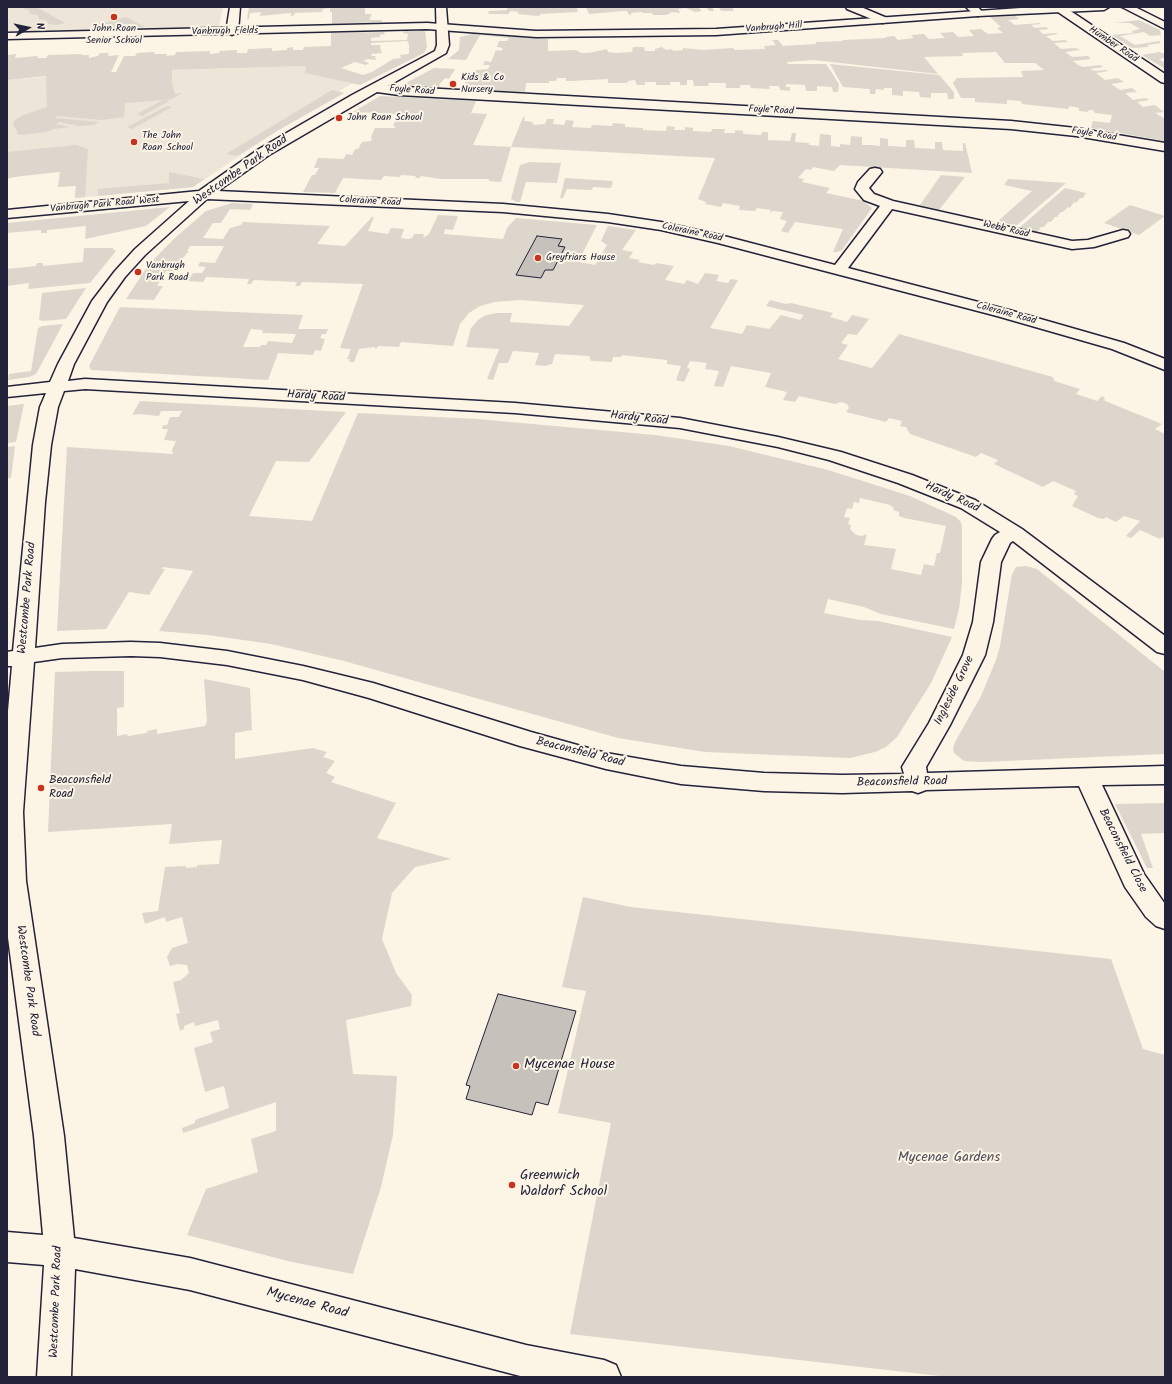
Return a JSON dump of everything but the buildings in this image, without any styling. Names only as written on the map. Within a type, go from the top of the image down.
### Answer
[{"type":"street","points":[[232,32],[235,7]]},
{"type":"street","name":"Westcombe Park Road","points":[[54,1377],[60,1252],[49,1136],[13,881],[11,812],[15,658],[42,445],[49,407],[56,386],[88,321],[100,301],[120,274],[160,233],[203,195],[264,152],[440,53],[443,44],[441,7]]},
{"type":"street","points":[[852,7],[883,20]]},
{"type":"street","name":"Vanbrugh Hill","points":[[443,26],[536,34],[716,32],[883,20],[974,10],[1062,10],[1104,7]]},
{"type":"street","points":[[1127,7],[1165,26]]},
{"type":"street","name":"Humber Road","points":[[1062,10],[1165,79]]},
{"type":"street","name":"Vanbrugh Fields","points":[[7,36],[443,26]]},
{"type":"street","name":"Foyle Road","points":[[376,88],[399,91],[1011,125],[1076,132],[1165,147]]},
{"type":"street","name":"Webb Road","points":[[875,172],[863,185],[862,189],[869,197],[889,204],[1072,245],[1089,244],[1123,234]]},
{"type":"street","name":"Vanbrugh Park Road West","points":[[7,214],[203,195]]},
{"type":"street","name":"Coleraine Road","points":[[203,195],[503,208],[608,218],[661,226],[839,270],[1082,334],[1118,346],[1165,365]]},
{"type":"street","points":[[839,270],[889,204]]},
{"type":"street","name":"Hardy Road","points":[[56,386],[85,384],[508,408],[680,423],[778,442],[835,456],[905,478],[968,504],[1015,533],[1165,647]]},
{"type":"street","points":[[7,392],[56,386]]},
{"type":"street","name":"Ingleside Grove","points":[[918,784],[914,767],[939,725],[974,655],[983,622],[988,572],[995,552],[1002,539],[1015,533]]},
{"type":"street","name":"Beaconsfield Road","points":[[15,658],[62,651],[131,649],[160,650],[227,658],[303,673],[373,691],[528,740],[606,761],[681,775],[772,782],[842,784],[918,784],[1165,775]]},
{"type":"street","name":"Beaconsfield Close","points":[[1087,778],[1140,890],[1155,910],[1165,919]]},
{"type":"street","name":"Mycenae Road","points":[[7,1247],[60,1252],[190,1274],[526,1361],[604,1377]]},
{"type":"shaded area","name":"John Roan Senior School","points":[[7,7],[223,7],[219,27],[7,32]]},
{"type":"shaded area","name":"The John Roan School","points":[[306,66],[306,73],[353,83],[339,91],[344,93],[277,131],[193,187],[75,198],[78,160],[7,158],[7,80],[90,73]]},
{"type":"green space","points":[[20,7],[36,7],[65,23],[56,25],[48,24],[47,20],[39,19],[38,15],[30,14],[29,10]]},
{"type":"green space","points":[[249,7],[379,7],[365,8],[365,14],[372,14],[369,20],[382,20],[382,22],[332,24],[332,12],[330,12],[330,8],[323,9],[322,12],[295,13],[291,16],[291,13],[260,16],[261,12],[250,13],[249,19],[247,19]]},
{"type":"green space","points":[[507,7],[586,7],[577,8],[578,12],[540,14],[539,16],[517,14],[519,12],[511,11],[508,14],[489,14],[488,11],[507,10]]},
{"type":"green space","points":[[586,7],[706,7],[699,8],[702,11],[695,12],[686,8],[678,9],[680,13],[671,12],[666,15],[653,15],[652,13],[642,12],[631,13],[631,15],[629,15],[627,11],[589,14]]},
{"type":"green space","points":[[706,7],[712,7],[714,11],[709,11]]},
{"type":"green space","points":[[719,7],[732,7],[734,11],[721,11]]},
{"type":"green space","points":[[1015,16],[1019,19],[1008,20],[1015,25],[1040,23],[1041,24],[1031,25],[1035,28],[1046,27],[1049,29],[1039,30],[1043,34],[1058,34],[1046,36],[1053,41],[1065,40],[1068,42],[1054,43],[1061,49],[1076,48],[1080,50],[1065,52],[1072,57],[1088,56],[1091,59],[1073,61],[1078,65],[1083,67],[1100,65],[1103,67],[1090,69],[1094,71],[1107,70],[1108,71],[1096,73],[1105,80],[1118,78],[1124,82],[1111,84],[1120,90],[1132,88],[1137,92],[1125,93],[1133,100],[1146,98],[1149,100],[1137,102],[1143,107],[1155,105],[1164,112],[1155,113],[1165,119],[1165,141],[1091,128],[1093,121],[1110,123],[1112,115],[1095,113],[1093,110],[1089,110],[1088,112],[1079,111],[1079,108],[1070,106],[1068,109],[1022,104],[1021,101],[1007,100],[1007,104],[975,102],[975,98],[961,98],[953,83],[957,78],[1023,77],[1021,71],[1044,70],[1035,63],[1005,63],[996,52],[962,53],[963,56],[924,57],[938,74],[814,60],[787,62],[788,64],[826,64],[839,84],[838,92],[833,92],[832,87],[817,86],[817,91],[806,91],[805,85],[786,84],[786,87],[790,87],[790,91],[780,90],[779,86],[769,86],[770,89],[751,88],[750,85],[740,85],[740,88],[726,88],[726,83],[708,83],[709,86],[694,86],[693,80],[687,80],[687,85],[680,85],[680,82],[670,82],[670,85],[656,85],[656,82],[645,82],[645,85],[637,85],[635,80],[628,81],[627,83],[608,83],[608,79],[566,81],[566,78],[557,78],[556,81],[549,81],[549,83],[526,83],[525,92],[462,89],[467,79],[472,80],[476,70],[488,69],[490,65],[483,65],[485,61],[491,62],[496,50],[501,51],[503,48],[497,47],[499,41],[507,41],[509,38],[480,35],[466,60],[448,59],[459,50],[460,37],[472,34],[548,39],[548,51],[576,50],[581,53],[589,53],[607,49],[608,52],[615,53],[632,52],[633,47],[644,47],[645,51],[655,51],[655,49],[662,47],[666,50],[672,49],[673,51],[683,50],[683,48],[704,50],[733,48],[735,50],[765,49],[764,46],[776,45],[772,40],[778,40],[783,46],[816,44],[816,42],[886,38],[885,37],[894,36],[898,40],[914,38],[911,35],[924,34],[929,39],[945,38],[940,33],[953,32],[958,37],[974,36],[969,30],[981,29],[988,34],[1003,33],[997,28],[1001,27],[990,17]]},
{"type":"green space","points":[[126,17],[145,27],[103,28],[97,25]]},
{"type":"green space","points":[[1139,20],[1160,30],[1161,35],[1150,36],[1144,32],[1120,36],[1135,45],[1159,41],[1161,43],[1147,45],[1149,47],[1132,48],[1112,35],[1133,33],[1132,31],[1140,29],[1130,23],[1114,23]]},
{"type":"green space","points":[[425,30],[427,47],[424,53],[360,85],[305,73],[306,66],[172,70],[172,83],[175,94],[182,93],[172,99],[165,100],[169,101],[142,116],[137,114],[163,100],[125,103],[124,117],[102,120],[57,116],[55,118],[99,122],[93,125],[79,126],[59,122],[56,124],[70,127],[21,135],[16,133],[18,132],[13,125],[14,121],[21,116],[47,107],[46,76],[7,80],[7,55],[16,54],[15,58],[38,56],[37,58],[46,58],[48,55],[82,54],[89,55],[89,58],[98,56],[100,53],[109,53],[108,56],[119,55],[111,72],[116,72],[124,56],[135,56],[137,53],[155,52],[154,54],[167,54],[166,56],[175,55],[176,52],[210,51],[210,54],[219,53],[220,51],[237,50],[237,53],[247,53],[248,49],[272,48],[272,51],[287,50],[287,48],[293,47],[293,50],[303,50],[304,47],[331,46],[331,33],[384,32],[385,34],[379,35],[381,37],[371,38],[371,41],[407,40],[408,34],[403,33],[403,31]],"holes":[[[407,41],[409,44],[409,54],[400,55],[401,58],[393,59],[372,72],[363,75],[341,68],[355,62],[366,65],[369,63],[363,61],[368,59],[376,60],[375,56],[372,56],[371,54],[382,53],[380,47],[381,45],[371,45],[371,43]]]},
{"type":"green space","points":[[1159,52],[1165,54],[1165,58],[1159,59],[1165,63],[1165,69],[1142,55]]},
{"type":"green space","points":[[830,64],[939,75],[954,92],[954,99],[948,99],[947,93],[931,93],[931,98],[920,97],[919,92],[903,91],[903,96],[892,95],[892,88],[884,88],[884,90],[876,89],[875,94],[870,94],[870,89],[843,87]]},
{"type":"green space","points":[[434,68],[455,69],[449,79],[445,78],[439,85],[440,87],[404,84]]},
{"type":"green space","points":[[332,90],[344,93],[277,131],[237,156],[226,154]]},
{"type":"green space","points":[[380,96],[476,101],[471,113],[487,114],[473,145],[511,147],[501,182],[489,181],[489,179],[441,179],[421,176],[420,178],[415,178],[416,176],[401,175],[400,177],[384,176],[381,180],[343,178],[335,193],[303,192],[312,175],[315,175],[319,168],[314,168],[318,158],[344,159],[346,154],[352,155],[355,149],[358,149],[362,142],[371,141],[375,128],[394,128],[396,127],[393,125],[396,120],[407,120],[407,116],[395,115],[396,114],[353,112]]},
{"type":"green space","points":[[167,106],[172,107],[132,129],[127,127]]},
{"type":"green space","points":[[523,117],[525,118],[524,121],[533,122],[532,123],[535,125],[545,124],[547,119],[554,119],[553,124],[564,125],[566,120],[574,121],[572,127],[591,128],[592,125],[612,126],[613,123],[625,124],[625,127],[643,128],[643,130],[666,131],[667,126],[675,127],[674,130],[685,130],[685,127],[693,128],[693,131],[711,132],[712,129],[725,129],[724,133],[735,133],[735,130],[743,131],[743,134],[761,135],[762,132],[768,132],[768,140],[790,141],[792,133],[796,133],[795,142],[809,143],[809,145],[819,146],[820,134],[831,135],[831,146],[840,147],[840,144],[850,145],[851,136],[862,137],[862,145],[880,146],[880,138],[888,139],[888,146],[906,147],[906,140],[914,140],[915,148],[935,149],[935,142],[942,142],[943,150],[963,151],[963,143],[965,143],[972,173],[840,165],[834,171],[813,167],[811,170],[806,169],[798,178],[804,179],[802,182],[830,188],[826,193],[864,201],[872,208],[842,250],[833,252],[843,229],[795,222],[788,233],[781,231],[787,221],[780,219],[783,212],[773,211],[770,213],[771,210],[757,208],[755,211],[739,210],[740,206],[723,203],[721,207],[705,204],[706,202],[698,199],[715,158],[511,147]]},
{"type":"green space","points":[[76,145],[88,149],[85,197],[75,198],[76,186],[58,187],[60,172],[22,176],[9,178],[7,180],[7,152]]},
{"type":"green space","points":[[530,162],[561,163],[557,183],[526,182],[520,202],[517,202],[511,199],[520,165]]},
{"type":"green space","points":[[169,172],[204,179],[193,187],[98,196],[98,189],[169,183]]},
{"type":"green space","points":[[941,175],[965,177],[939,210],[920,205]]},
{"type":"green space","points":[[565,178],[613,181],[611,188],[593,187],[592,190],[567,189],[563,198],[560,198]]},
{"type":"green space","points":[[1008,179],[1066,183],[1016,226],[998,221],[1032,191],[1004,185]]},
{"type":"green space","points":[[1065,188],[1086,193],[1083,198],[1080,198],[1076,203],[1074,202],[1070,208],[1068,207],[1051,222],[1048,222],[1044,227],[1041,227],[1037,233],[1018,229]]},
{"type":"green space","points":[[232,203],[253,204],[250,210],[230,209],[221,223],[213,223],[203,238],[223,239],[230,228],[241,225],[243,222],[330,226],[317,244],[345,246],[372,217],[374,217],[368,231],[388,234],[391,228],[404,229],[401,238],[408,239],[412,238],[414,234],[424,234],[423,238],[429,234],[438,215],[458,216],[453,230],[445,229],[444,234],[503,239],[507,228],[516,218],[597,225],[578,262],[595,265],[607,245],[601,241],[608,226],[636,230],[622,250],[633,252],[629,258],[640,260],[638,262],[654,265],[656,263],[674,266],[665,280],[684,284],[687,280],[698,284],[705,273],[719,275],[716,281],[728,283],[731,279],[738,280],[710,328],[742,334],[747,325],[769,329],[781,315],[800,320],[804,315],[766,306],[770,300],[786,304],[791,303],[833,313],[830,317],[847,322],[852,315],[869,319],[857,335],[848,334],[841,343],[848,345],[838,359],[872,368],[899,334],[1053,377],[1054,381],[1080,389],[1076,394],[1097,401],[1102,396],[1104,397],[1105,401],[1162,424],[1155,429],[1165,434],[1165,539],[1162,537],[1160,539],[1140,530],[1131,538],[1128,537],[1126,536],[1140,521],[1124,516],[1116,522],[1106,517],[1104,519],[1098,518],[1072,506],[1078,496],[1074,494],[1076,491],[1053,481],[1043,487],[994,464],[998,460],[981,453],[976,457],[910,434],[906,427],[900,426],[902,421],[889,418],[886,422],[846,412],[849,408],[847,404],[841,402],[835,404],[799,396],[795,402],[783,400],[787,392],[765,387],[771,373],[731,366],[723,387],[714,386],[719,371],[705,369],[707,363],[690,361],[687,368],[690,369],[684,382],[676,380],[681,366],[667,364],[667,360],[622,355],[621,357],[613,357],[612,362],[591,361],[589,356],[555,354],[552,364],[545,366],[535,365],[539,353],[513,351],[508,363],[499,363],[493,380],[487,379],[499,349],[466,347],[471,328],[478,320],[486,315],[512,313],[510,322],[569,326],[584,305],[520,300],[495,302],[480,306],[469,313],[460,324],[453,346],[401,342],[399,347],[378,346],[376,349],[374,347],[359,349],[354,362],[349,362],[350,359],[347,359],[351,349],[340,348],[363,284],[302,282],[300,286],[295,286],[297,282],[254,280],[251,284],[247,284],[249,279],[206,277],[203,282],[188,281],[193,273],[202,273],[206,267],[198,266],[200,262],[215,263],[224,246],[190,246],[187,251],[189,251],[181,260],[183,260],[177,271],[166,271],[157,286],[163,286],[154,300],[126,299],[149,264],[176,237],[206,211]]},
{"type":"green space","points":[[1130,205],[1165,216],[1139,235],[1104,223]]},
{"type":"green space","points":[[170,207],[146,226],[85,239],[86,226],[47,230],[47,233],[41,233],[41,230],[7,233],[7,223]]},
{"type":"green space","points":[[84,248],[112,248],[116,251],[90,283],[28,289],[29,283],[7,286],[7,269],[36,266],[37,263],[43,263],[43,266],[83,262]]},
{"type":"green space","points":[[86,288],[66,319],[42,321],[39,319],[42,293]]},
{"type":"green space","points":[[120,307],[303,315],[298,329],[328,329],[326,334],[322,334],[320,338],[325,339],[321,351],[315,350],[313,355],[278,353],[268,380],[91,370],[89,366]],"holes":[[[251,329],[263,330],[262,333],[296,334],[292,343],[268,341],[266,345],[261,345],[260,347],[243,347]]]},
{"type":"green space","points":[[63,324],[36,374],[29,377],[8,380],[9,374],[31,371],[38,328],[42,326]]},
{"type":"green space","points":[[140,401],[346,412],[309,462],[276,461],[249,516],[312,521],[358,413],[477,419],[655,435],[729,446],[828,470],[910,496],[956,517],[961,522],[962,528],[962,583],[959,609],[954,629],[881,614],[864,607],[828,599],[824,613],[860,620],[878,621],[952,637],[931,683],[897,737],[886,747],[875,752],[850,758],[705,752],[618,738],[344,661],[271,644],[208,635],[159,631],[193,571],[163,567],[162,569],[165,569],[149,595],[129,592],[106,629],[57,631],[67,447],[173,454],[172,450],[176,441],[164,440],[168,429],[162,429],[163,425],[167,425],[170,417],[179,417],[182,411],[161,411],[159,416],[139,414],[132,415]],"holes":[[[860,498],[890,505],[894,508],[893,510],[899,512],[899,516],[904,518],[946,526],[940,553],[937,553],[934,566],[924,564],[921,575],[891,569],[896,549],[864,545],[867,534],[862,536],[856,535],[850,529],[851,525],[848,524],[850,518],[844,517],[847,508],[852,509],[854,502],[859,503]]]},
{"type":"green space","points":[[24,404],[16,442],[7,443],[7,406]]},
{"type":"green space","points":[[15,446],[11,478],[7,478],[7,447]]},
{"type":"green space","points":[[1026,566],[1037,569],[1165,672],[1165,754],[982,762],[964,761],[954,753],[953,748],[955,742],[981,696],[996,660],[1000,646],[1012,574],[1016,567]]},
{"type":"green space","points":[[124,671],[124,707],[117,708],[117,736],[147,733],[147,731],[157,729],[157,734],[205,726],[207,721],[204,679],[250,688],[252,730],[235,733],[235,759],[313,748],[327,752],[323,757],[335,761],[326,773],[335,777],[331,782],[396,803],[377,838],[451,859],[415,867],[392,893],[382,939],[396,973],[412,995],[411,1006],[346,1020],[353,1074],[397,1076],[393,1135],[381,1187],[353,1274],[292,1262],[187,1235],[206,1189],[258,1172],[251,1139],[276,1131],[276,1102],[183,1133],[182,1128],[195,1123],[195,1120],[229,1108],[224,1086],[205,1092],[194,1048],[213,1042],[210,1032],[220,1029],[218,1020],[195,1026],[194,1022],[184,1026],[184,1029],[180,1031],[176,1014],[180,1013],[173,982],[181,980],[189,973],[187,965],[177,964],[170,966],[167,957],[172,948],[188,943],[182,917],[166,922],[165,917],[145,924],[142,913],[158,911],[165,867],[186,866],[186,868],[197,867],[197,865],[219,864],[222,840],[169,844],[172,824],[48,832],[55,672]]},
{"type":"green space","points":[[1165,803],[1165,833],[1141,834],[1153,868],[1147,868],[1115,804]]},
{"type":"green space","name":"Mycenae Gardens","points":[[583,897],[631,907],[1111,959],[1143,1049],[1165,1055],[1165,1377],[949,1377],[570,1334],[611,1123],[558,1113],[586,991],[562,987]]},
{"type":"place","name":"John Roan Senior School","points":[[114,17]]},
{"type":"place","name":"Kids & Co Nursery","points":[[453,84]]},
{"type":"place","name":"John Roan School","points":[[339,118]]},
{"type":"place","name":"The John Roan School","points":[[134,142]]},
{"type":"place","name":"Greyfriars House","points":[[538,258]]},
{"type":"place","name":"Vanbrugh Park Road","points":[[138,272]]},
{"type":"place","name":"Beaconsfield Road","points":[[41,788]]},
{"type":"place","name":"Mycenae House","points":[[516,1066]]},
{"type":"place","name":"Greenwich Waldorf School","points":[[512,1185]]}]
